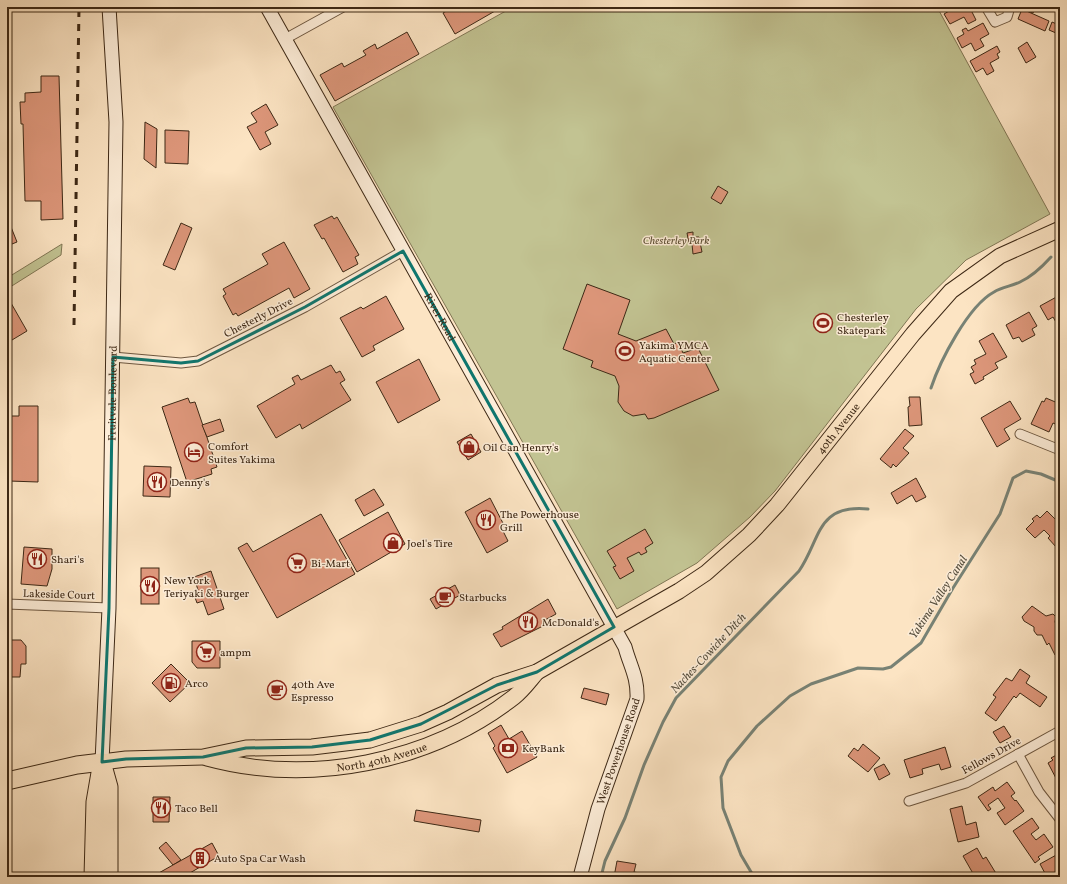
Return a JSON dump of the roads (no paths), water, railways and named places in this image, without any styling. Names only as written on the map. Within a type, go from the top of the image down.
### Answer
[{"type":"highway","points":[[7,781],[77,765],[102,762]]},
{"type":"highway","points":[[93,877],[95,802],[102,762]]},
{"type":"highway","points":[[102,762],[110,787],[109,877]]},
{"type":"main road","name":"Fruitvale Boulevard","points":[[102,762],[109,608],[116,122],[109,7]]},
{"type":"main road","name":"Fruitvale Boulevard","points":[[109,24],[116,7]]},
{"type":"main road","name":"River Road","points":[[267,7],[614,627]]},
{"type":"main road","name":"40th Avenue","points":[[614,627],[680,591],[706,573],[749,535],[776,504],[912,334],[951,291],[1000,256],[1060,229]]},
{"type":"main road","name":"North 40th Avenue","points":[[102,762],[126,759],[203,757],[246,748],[312,747],[370,740],[421,724],[448,712],[497,685],[538,672],[614,627]]},
{"type":"main road","name":"West Powerhouse Road","points":[[580,877],[598,809],[637,699],[638,688],[634,671],[625,647],[614,627]]},
{"type":"main road","name":"North 40th Avenue","points":[[203,757],[235,766],[288,769],[323,769],[370,763],[420,748],[462,731],[515,696],[538,672]]},
{"type":"street","points":[[285,39],[342,7]]},
{"type":"street","points":[[986,7],[995,22],[1006,17],[1010,7]]},
{"type":"street","name":"Chesterly Drive","points":[[113,357],[181,363],[198,361],[305,307],[404,251]]},
{"type":"street","points":[[1020,434],[1060,450]]},
{"type":"street","name":"Lakeside Court","points":[[7,604],[109,608]]},
{"type":"street","name":"Fellows Drive","points":[[908,801],[966,783],[1060,732]]},
{"type":"street","points":[[1018,754],[1039,792],[1060,818]]},
{"type":"waterway","name":"Naches-Cowiche Ditch","points":[[931,388],[948,349],[974,309],[994,292],[1025,280],[1041,268],[1051,257]]},
{"type":"waterway","name":"Yakima Valley Canal","points":[[754,877],[741,855],[723,808],[721,777],[728,761],[757,726],[790,696],[811,684],[858,668],[883,669],[891,667],[921,643],[953,588],[1000,514],[1013,478],[1026,471],[1041,474],[1060,482]]},
{"type":"waterway","name":"Naches-Cowiche Ditch","points":[[601,877],[605,861],[625,818],[644,765],[663,722],[676,698],[799,571],[822,526],[829,518],[838,512],[851,509],[868,509]]},
{"type":"railway","points":[[74,325],[79,7]]},
{"type":"place","name":"Chesterley Skatepark","points":[[823,323]]},
{"type":"place","name":"Yakima YMCA Aquatic Center","points":[[625,351]]},
{"type":"place","name":"Oil Can Henry's","points":[[469,447]]},
{"type":"place","name":"Comfort Suites Yakima","points":[[194,452]]},
{"type":"place","name":"Denny's","points":[[157,482]]},
{"type":"place","name":"The Powerhouse Grill","points":[[486,520]]},
{"type":"place","name":"Joel's Tire","points":[[393,543]]},
{"type":"place","name":"Shari's","points":[[37,559]]},
{"type":"place","name":"Bi-Mart","points":[[297,563]]},
{"type":"place","name":"New York Teriyaki & Burger","points":[[150,586]]},
{"type":"place","name":"Starbucks","points":[[445,597]]},
{"type":"place","name":"McDonald's","points":[[528,622]]},
{"type":"place","name":"ampm","points":[[206,652]]},
{"type":"place","name":"Arco","points":[[171,683]]},
{"type":"place","name":"40th Ave Espresso","points":[[277,690]]},
{"type":"place","name":"KeyBank","points":[[508,748]]},
{"type":"place","name":"Taco Bell","points":[[161,808]]},
{"type":"place","name":"Auto Spa Car Wash","points":[[200,858]]},
{"type":"park label","name":"Chesterley Park","points":[[676,240]]}]
